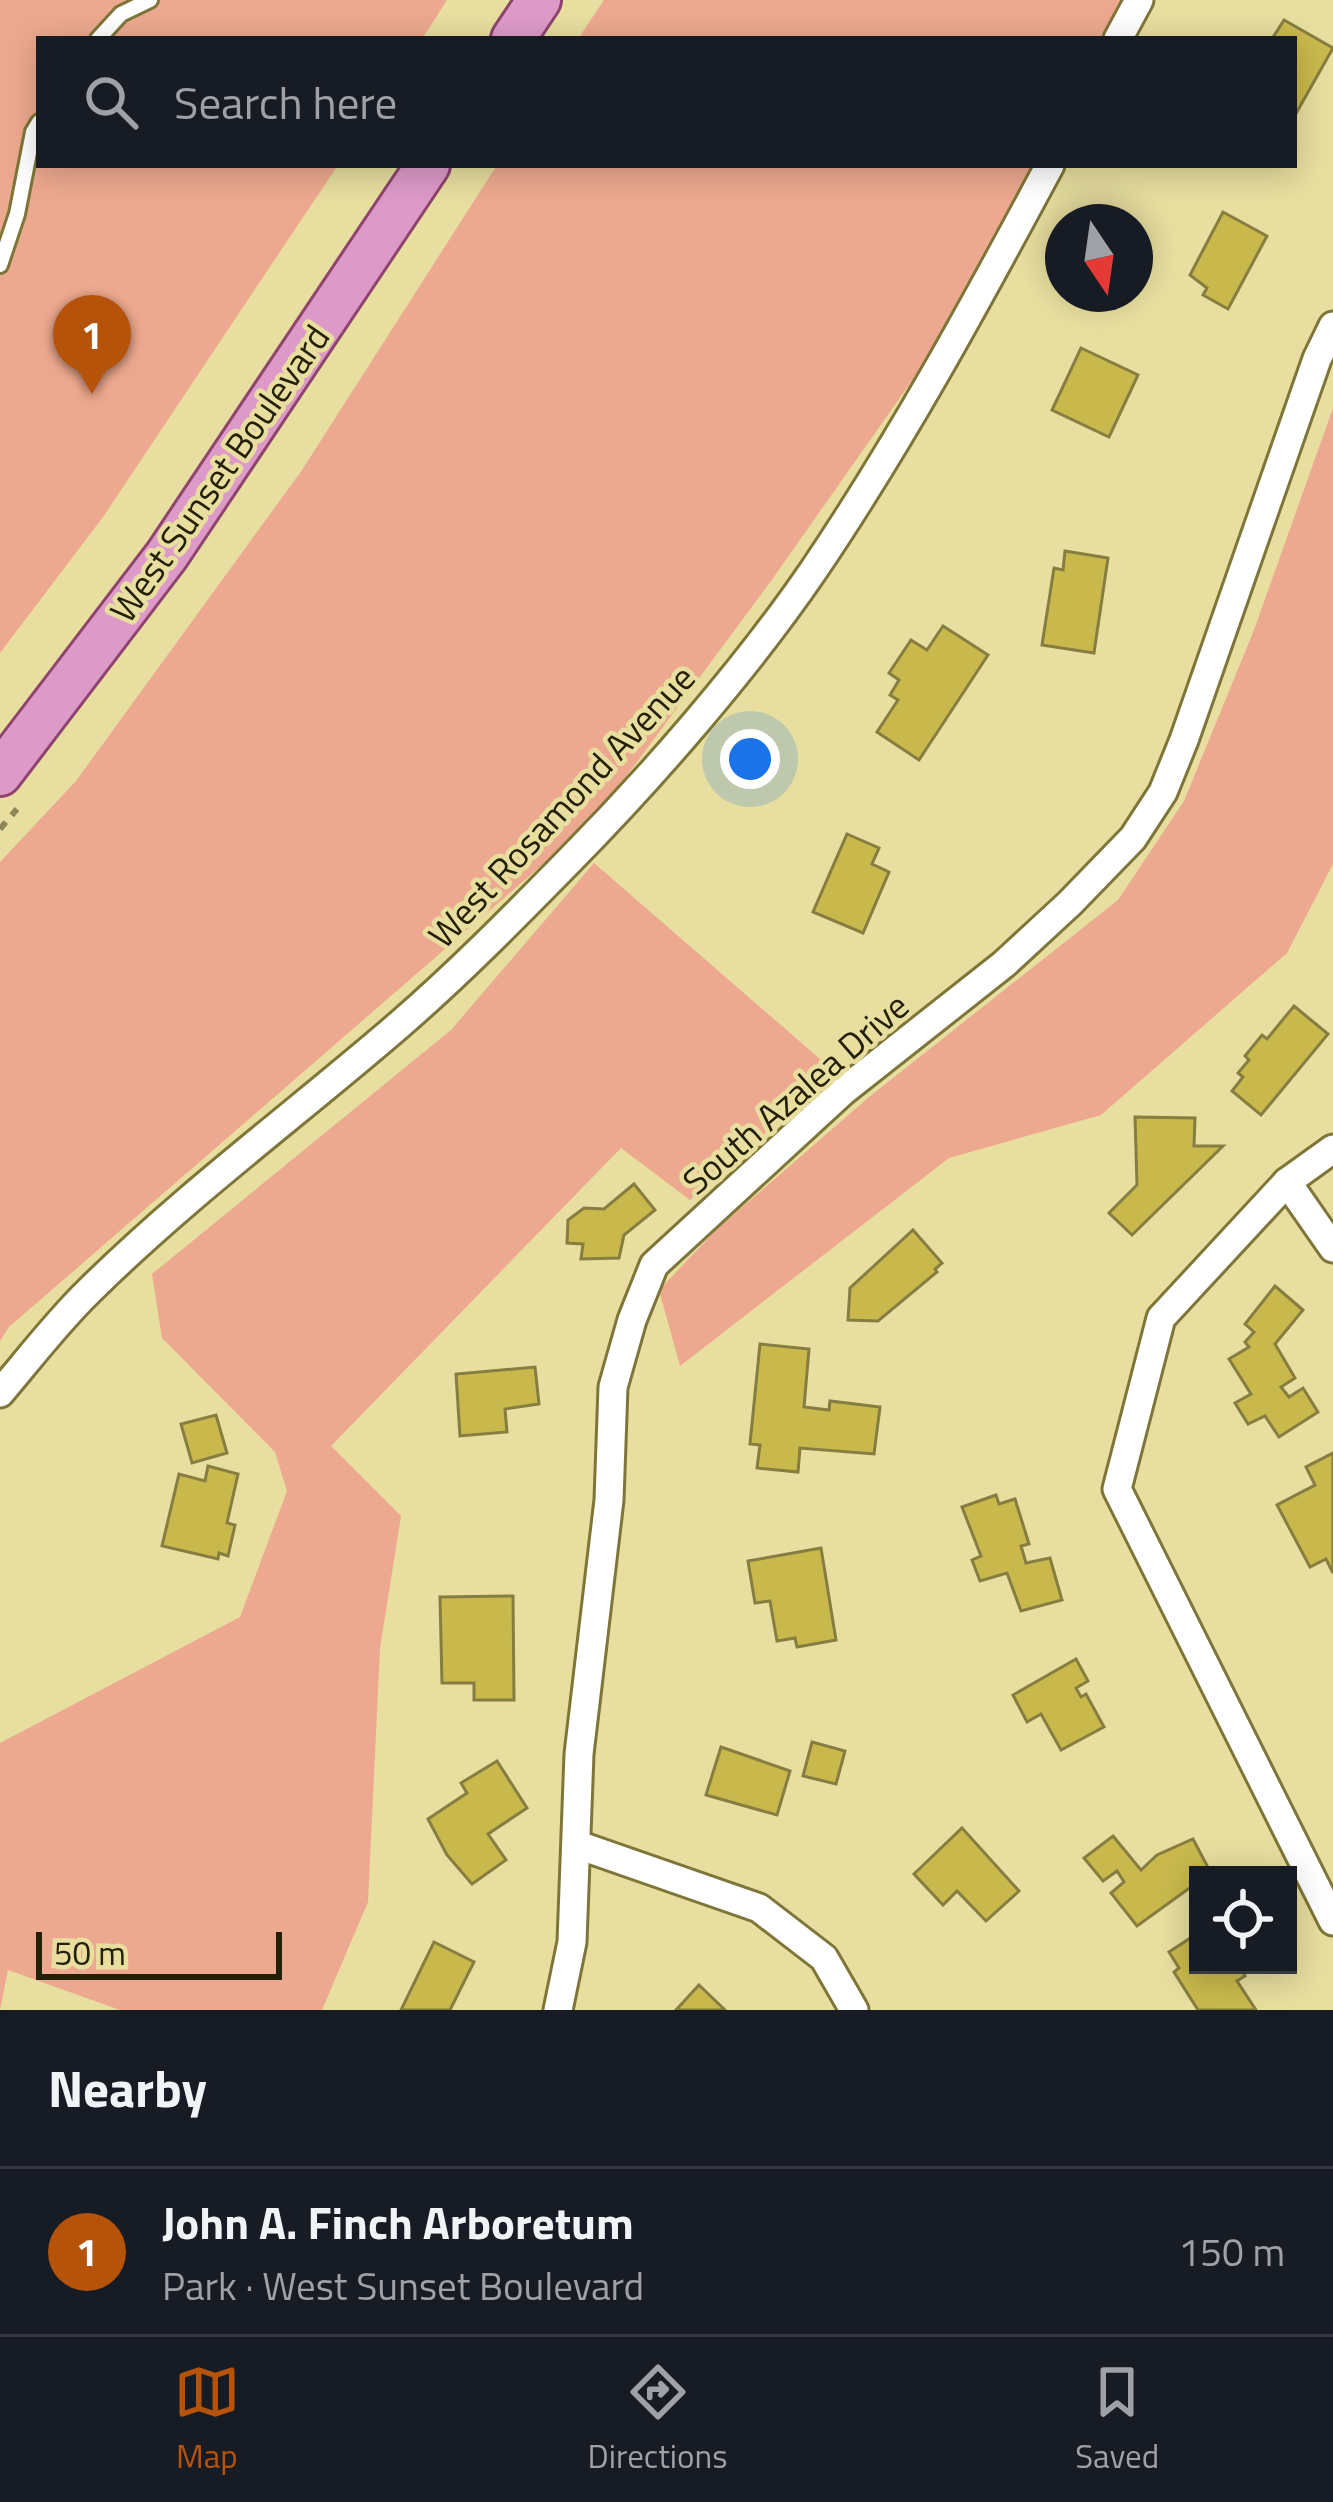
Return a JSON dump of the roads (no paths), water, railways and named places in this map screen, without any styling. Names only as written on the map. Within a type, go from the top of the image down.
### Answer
[{"type":"main road","points":[[515,36],[539,0]]},
{"type":"main road","name":"West Sunset Boulevard","points":[[0,774],[167,555],[426,168]]},
{"type":"street","points":[[1120,36],[1139,0]]},
{"type":"street","name":"West Rosamond Avenue","points":[[0,1393],[87,1293],[401,1023],[492,938],[572,858],[734,674],[811,575],[871,482],[947,357],[1048,168]]},
{"type":"street","name":"South Azalea Drive","points":[[558,2010],[572,1942],[579,1754],[609,1500],[613,1387],[654,1264],[842,1092],[1004,964],[1133,838],[1163,792],[1184,740],[1333,326]]},
{"type":"street","points":[[1333,1149],[1287,1183],[1161,1318],[1117,1489],[1333,1921]]},
{"type":"street","points":[[1287,1183],[1333,1248]]},
{"type":"street","points":[[578,1845],[759,1908],[824,1958],[854,2010]]},
{"type":"lane","points":[[101,36],[121,14],[150,0]]},
{"type":"lane","points":[[0,265],[36,127]]},
{"type":"place","name":"John A. Finch Arboretum","points":[[92,394]]}]
